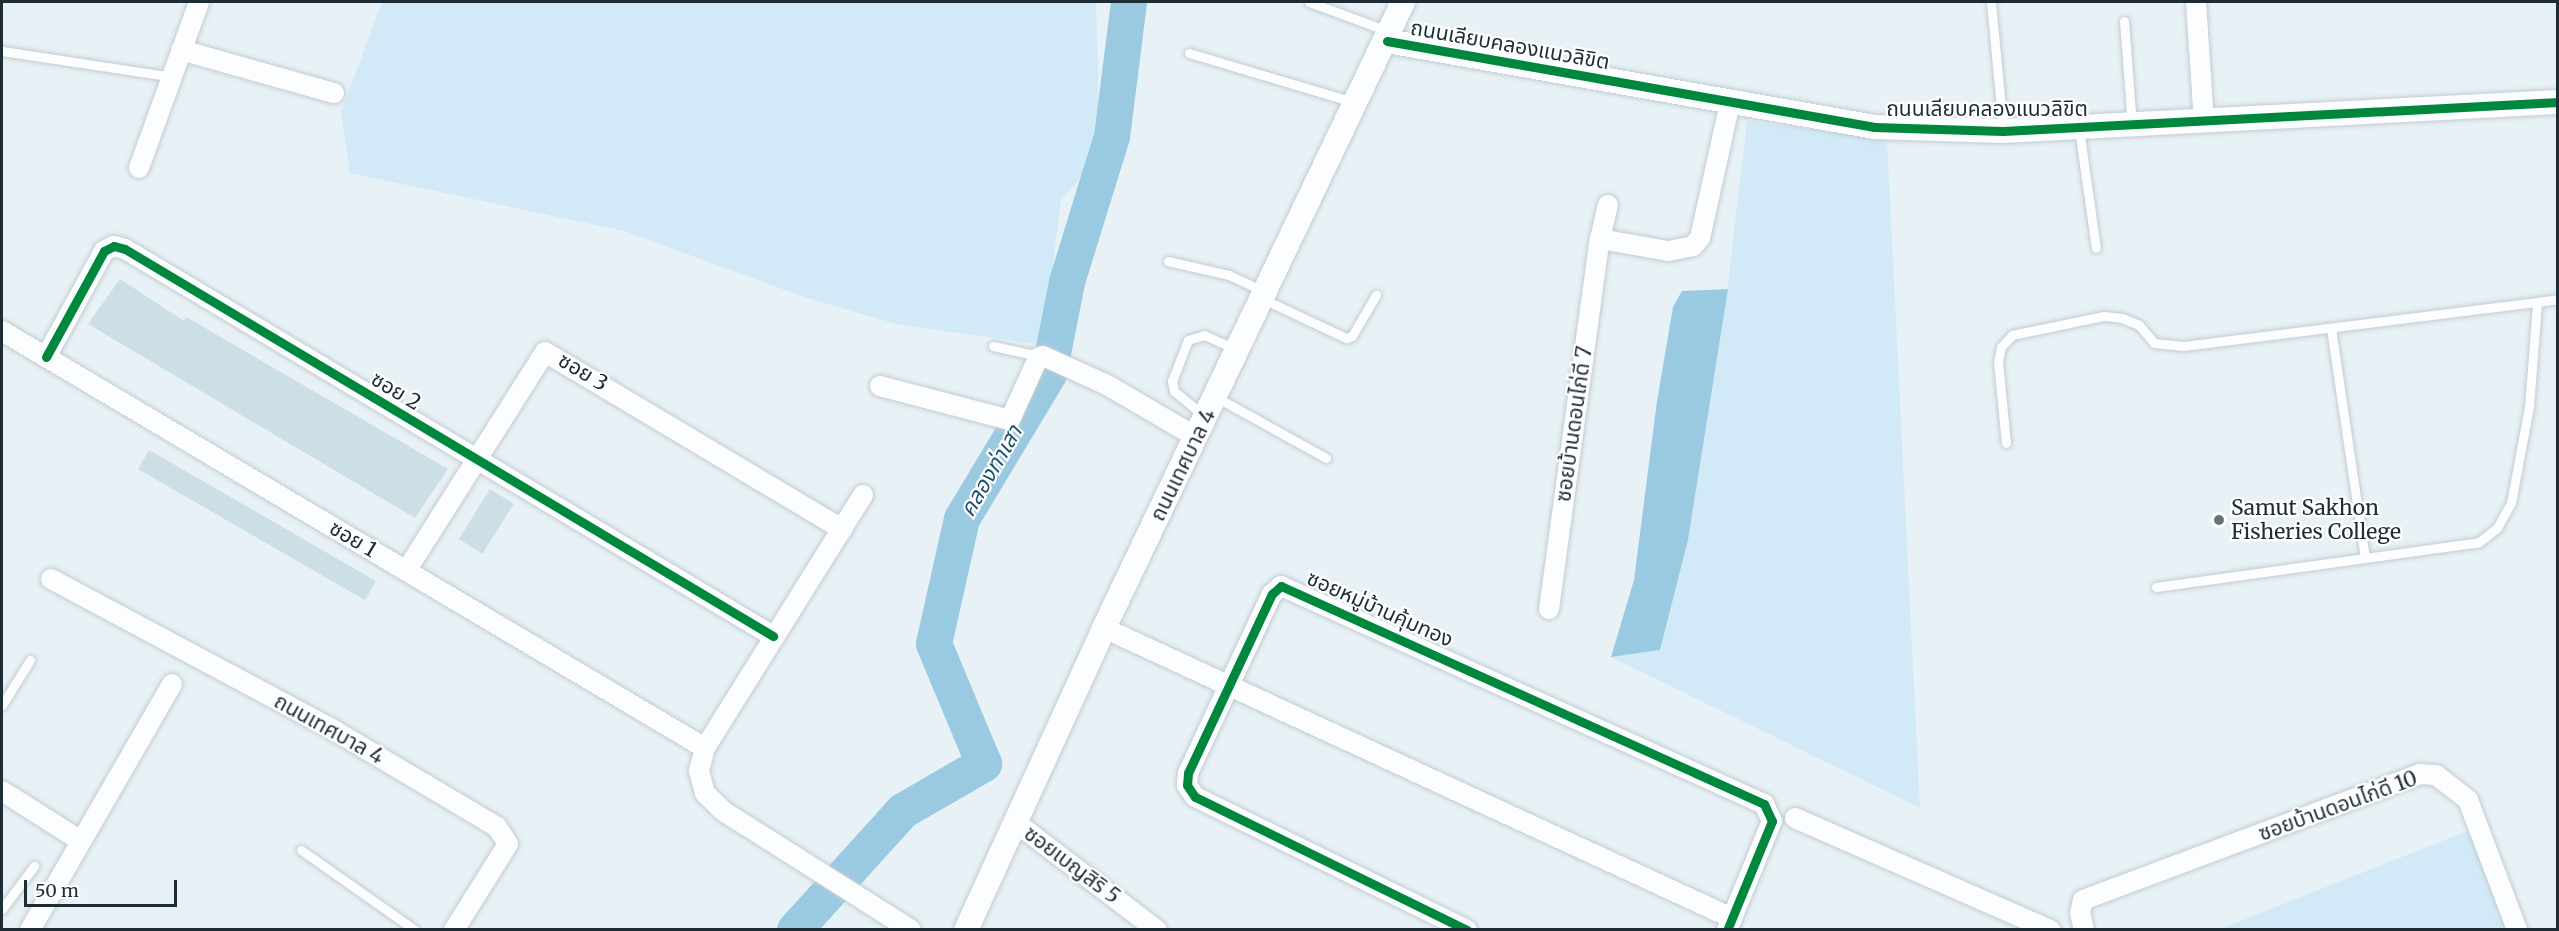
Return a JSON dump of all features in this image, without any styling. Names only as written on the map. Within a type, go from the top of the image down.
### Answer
[{"type":"street","points":[[139,168],[199,2]]},
{"type":"street","name":"ถนนเทศบาล 4","points":[[966,930],[1104,628],[1357,104],[1403,2]]},
{"type":"street","points":[[2196,2],[2204,121]]},
{"type":"street","name":"ถนนเลียบคลองแนวลิขิต","points":[[1389,36],[1730,103],[1874,128],[2003,131],[2558,102]]},
{"type":"street","points":[[181,50],[334,93]]},
{"type":"street","points":[[1600,238],[1668,251],[1693,246],[1701,238],[1730,103]]},
{"type":"street","name":"ซอยบ้านดอนไก่ดี 7","points":[[1549,609],[1600,238],[1608,205]]},
{"type":"street","name":"ซอย 2","points":[[46,357],[104,251],[114,246],[773,636]]},
{"type":"street","name":"ซอย 1","points":[[2,332],[705,748]]},
{"type":"street","name":"ซอย 3","points":[[406,571],[539,356],[552,353],[842,529]]},
{"type":"street","points":[[880,386],[1010,420],[1043,357],[1206,417]]},
{"type":"street","points":[[862,495],[705,748],[699,771],[705,793],[723,812],[911,930]]},
{"type":"street","name":"ถนนเทศบาล 4","points":[[51,579],[337,732],[497,827],[508,844],[454,930]]},
{"type":"street","name":"ซอยหมู่บ้านคุ้มทอง","points":[[1104,628],[1229,685],[1730,924],[1772,821],[1764,804],[1281,586],[1272,594],[1229,685],[1188,773],[1187,785],[1195,797],[1458,928]]},
{"type":"street","points":[[30,930],[172,684]]},
{"type":"street","name":"ซอยบ้านดอนไก่ดี 10","points":[[2082,921],[2084,900],[2092,896],[2402,780],[2436,775],[2468,800],[2517,930]]},
{"type":"street","points":[[2,791],[81,841]]},
{"type":"street","points":[[1795,818],[2050,930]]},
{"type":"street","name":"ซอยเบญสิริ 5","points":[[1015,822],[1157,930]]},
{"type":"lane","points":[[1309,2],[1389,36]]},
{"type":"lane","points":[[1990,2],[2003,131]]},
{"type":"lane","points":[[2124,21],[2132,124]]},
{"type":"lane","points":[[2,51],[173,77]]},
{"type":"lane","points":[[1189,53],[1357,104]]},
{"type":"lane","points":[[2079,127],[2096,248]]},
{"type":"lane","points":[[1168,261],[1229,275],[1346,338],[1353,336],[1376,295]]},
{"type":"lane","points":[[2006,444],[1998,362],[2001,347],[2012,335],[2104,316],[2122,318],[2139,325],[2154,343],[2166,346],[2538,304],[2558,299]]},
{"type":"lane","points":[[2156,587],[2479,542],[2497,528],[2511,503],[2529,407],[2538,304]]},
{"type":"lane","points":[[2331,328],[2366,557]]},
{"type":"lane","points":[[1238,351],[1204,335],[1188,340],[1172,381],[1174,391],[1206,417],[1326,458]]},
{"type":"lane","points":[[993,346],[1043,357]]},
{"type":"lane","points":[[2,705],[30,660]]},
{"type":"lane","points":[[301,850],[415,930]]},
{"type":"lane","points":[[2,909],[34,866]]},
{"type":"shaded area","points":[[382,2],[1096,2],[1099,108],[1085,173],[1061,200],[1043,345],[896,324],[804,297],[624,231],[350,173],[341,112]]},
{"type":"shaded area","points":[[1747,121],[1887,139],[1920,808],[1611,657],[1660,650],[1688,540],[1726,300]]},
{"type":"shaded area","points":[[2467,831],[2508,926],[2501,930],[2218,930]]},
{"type":"water","points":[[1728,289],[1688,540],[1660,650],[1611,657],[1634,580],[1657,401],[1673,307],[1682,291]]},
{"type":"building","points":[[120,279],[184,321],[186,317],[448,469],[415,518],[88,324]]},
{"type":"building","points":[[149,450],[376,581],[365,600],[138,469]]},
{"type":"building","points":[[490,489],[514,504],[482,554],[459,539]]},
{"type":"waterway","name":"คลองท่าเสา","points":[[795,930],[903,811],[984,764],[934,644],[962,519],[1049,374],[1067,282],[1112,137],[1129,2]]},
{"type":"cycle path","points":[[1387,41],[1874,127],[2003,131],[2558,102]]},
{"type":"cycle path","points":[[46,357],[104,251],[114,246],[125,249],[773,636]]},
{"type":"cycle path","points":[[1467,930],[1195,797],[1187,785],[1188,773],[1272,594],[1281,586],[1764,804],[1772,821],[1727,930]]},
{"type":"place","name":"Samut Sakhon Fisheries College","points":[[2219,520]]}]
